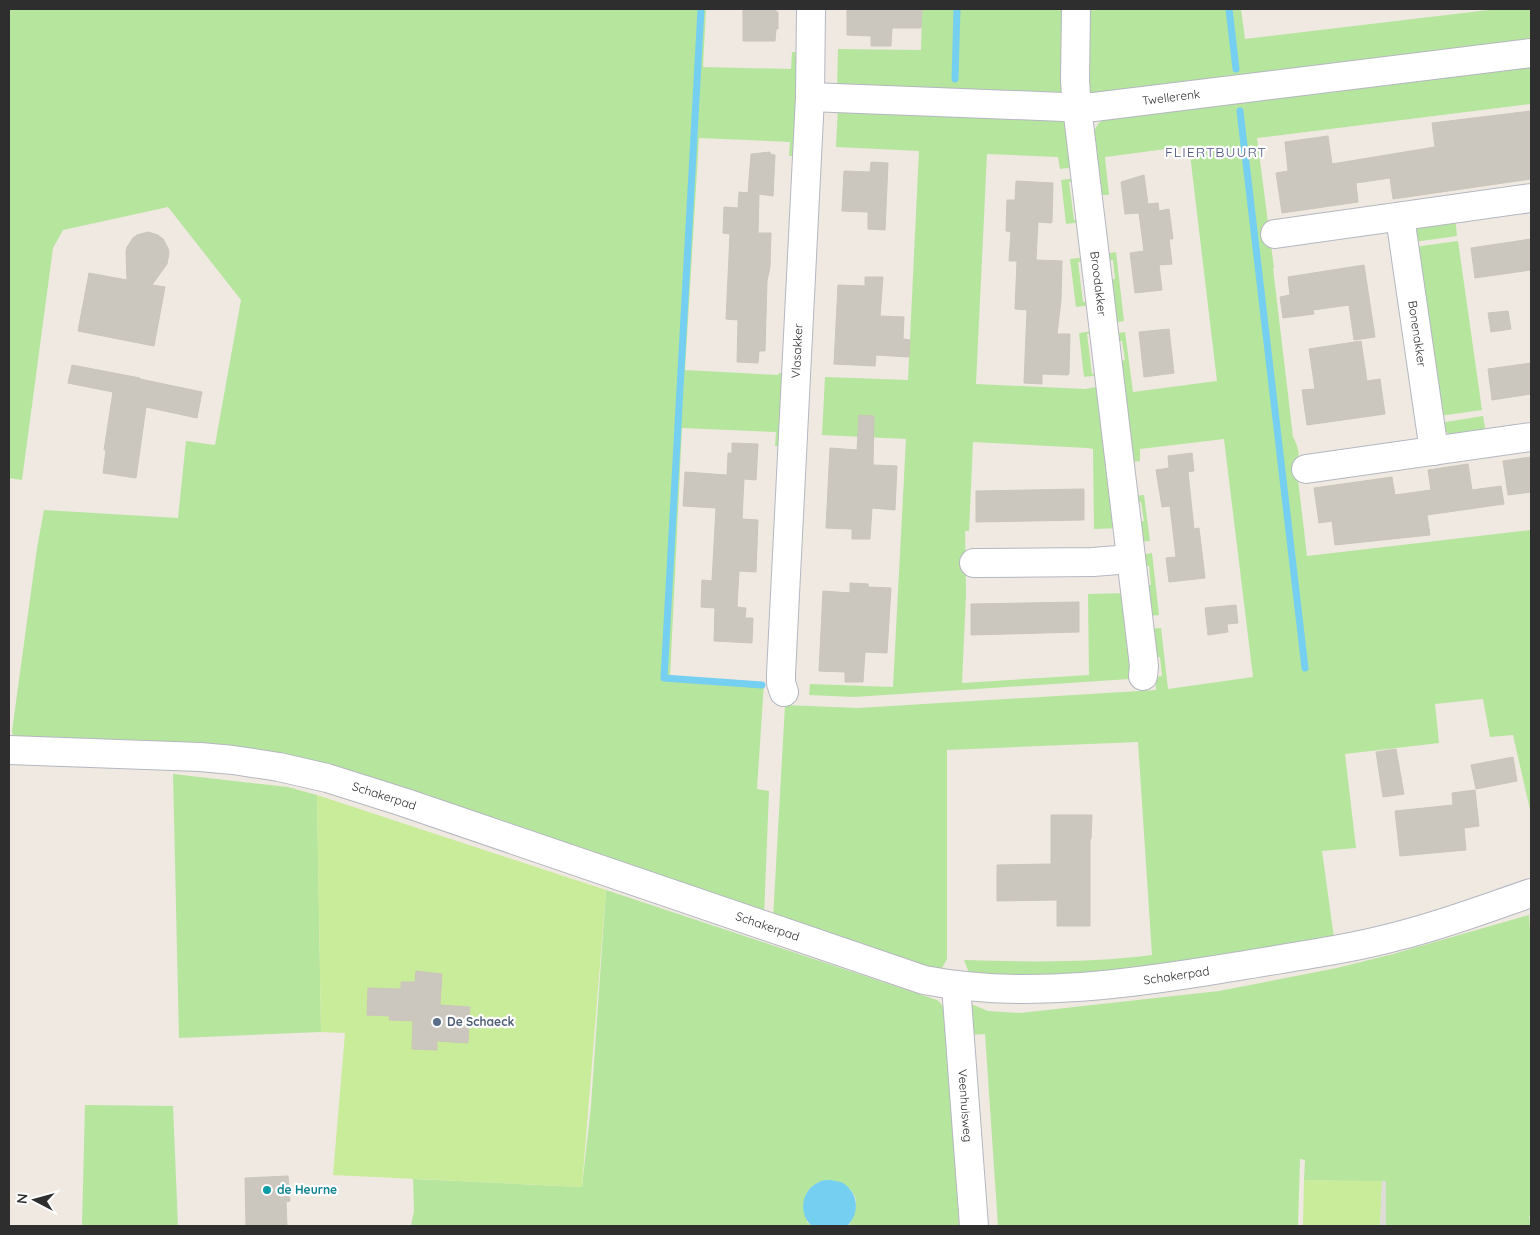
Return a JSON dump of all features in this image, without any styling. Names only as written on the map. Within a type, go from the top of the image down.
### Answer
[{"type":"street","name":"Vlasakker","points":[[784,692],[781,674],[810,97],[811,9]]},
{"type":"street","name":"Broodakker","points":[[1076,9],[1075,82],[1077,107],[1144,666],[1143,676]]},
{"type":"street","name":"Twellerenk","points":[[810,97],[1077,107],[1111,105],[1531,53]]},
{"type":"street","points":[[1275,234],[1531,198]]},
{"type":"street","name":"Bonenakker","points":[[1400,217],[1434,451]]},
{"type":"street","points":[[1306,469],[1531,437]]},
{"type":"street","points":[[974,563],[1094,562],[1131,559]]},
{"type":"street","name":"Schakerpad","points":[[9,750],[200,757],[279,767],[327,778],[403,802],[924,980],[956,986],[1058,988],[1108,984],[1208,971],[1293,957],[1398,936],[1531,893]]},
{"type":"street","name":"Veenhuisweg","points":[[956,986],[974,1226]]},
{"type":"green space","points":[[9,9],[706,9],[703,67],[791,69],[792,52],[801,52],[798,156],[789,156],[790,142],[699,138],[685,370],[788,374],[784,446],[775,446],[776,432],[682,428],[670,678],[764,683],[757,789],[769,791],[764,916],[374,786],[14,739],[12,731],[44,510],[178,518],[186,441],[215,445],[241,300],[168,207],[63,230],[53,248],[22,480],[9,478]]},
{"type":"green space","points":[[922,9],[1070,9],[1063,93],[1054,98],[837,89],[838,49],[921,50]]},
{"type":"green space","points":[[1083,9],[1241,9],[1245,39],[1497,9],[1531,9],[1531,45],[1094,95],[1086,87]]},
{"type":"green space","points":[[1531,63],[1531,104],[1257,138],[1293,437],[1296,442],[1299,458],[1300,479],[1298,480],[1307,556],[1531,530],[1531,814],[1513,735],[1490,737],[1483,699],[1435,704],[1439,743],[1345,754],[1356,848],[1322,851],[1334,938],[1126,973],[971,978],[964,960],[1082,961],[1152,955],[1138,742],[947,750],[947,959],[940,972],[773,919],[785,705],[858,708],[1156,690],[1155,677],[1162,676],[1160,657],[1152,658],[1149,629],[1161,628],[1168,689],[1253,677],[1224,439],[1140,449],[1140,461],[1129,462],[1117,362],[1125,360],[1122,341],[1114,342],[1113,334],[1125,332],[1133,392],[1217,381],[1189,146],[1105,157],[1109,195],[1097,195],[1093,133],[1098,124],[1105,118]]},
{"type":"green space","points":[[838,106],[1061,118],[1066,123],[1075,167],[1060,169],[1058,157],[987,154],[976,384],[1085,389],[1102,386],[1119,528],[1094,529],[1093,449],[973,442],[969,531],[965,531],[966,595],[962,683],[1089,675],[1088,594],[1126,593],[1133,676],[1129,679],[854,697],[809,695],[810,684],[893,687],[906,439],[822,435],[825,377],[908,380],[919,151],[836,147]]},
{"type":"green space","points":[[1077,178],[1077,181],[1069,182],[1074,220],[1082,220],[1082,222],[1066,224],[1061,180]]},
{"type":"green space","points":[[1455,217],[1457,236],[1414,242],[1415,232],[1419,226]]},
{"type":"green space","points":[[1458,241],[1482,410],[1439,416],[1414,247]]},
{"type":"green space","points":[[1116,252],[1124,321],[1112,323],[1107,280],[1115,279],[1113,260],[1105,261],[1104,254]]},
{"type":"green space","points":[[1086,257],[1087,261],[1078,262],[1083,302],[1091,301],[1092,305],[1076,307],[1070,259]]},
{"type":"green space","points":[[1095,331],[1095,333],[1087,334],[1092,374],[1100,373],[1100,375],[1084,377],[1079,333]]},
{"type":"green space","points":[[1483,416],[1486,434],[1465,437],[1454,436],[1444,430],[1440,423]]},
{"type":"green space","points":[[1144,495],[1150,541],[1138,542],[1136,522],[1144,521],[1141,502],[1134,502],[1133,496]]},
{"type":"green space","points":[[1152,553],[1159,615],[1147,616],[1144,586],[1151,585],[1149,566],[1141,566],[1140,555]]},
{"type":"green space","points":[[173,774],[288,787],[317,795],[321,1032],[179,1038]]},
{"type":"green space","points":[[317,795],[606,890],[582,1187],[333,1175],[345,1033],[321,1032]]},
{"type":"green space","points":[[606,890],[937,1000],[943,1007],[946,1016],[959,1226],[847,1226],[850,1224],[855,1210],[856,1201],[854,1195],[842,1183],[825,1180],[809,1189],[807,1222],[812,1226],[411,1226],[414,1211],[413,1179],[582,1187],[591,1106]]},
{"type":"green space","points":[[1529,915],[1531,944],[1531,1215],[1529,1216],[1531,1226],[1386,1226],[1386,1182],[1304,1180],[1305,1160],[1300,1159],[1298,1226],[998,1226],[985,1034],[968,1035],[968,1011],[971,1004],[988,1011],[1020,1013],[1219,991],[1337,968]]},
{"type":"green space","points":[[85,1105],[173,1106],[178,1226],[82,1226]]},
{"type":"green space","points":[[1304,1180],[1382,1181],[1380,1226],[1303,1226]]},
{"type":"shaded area","points":[[1382,1181],[1386,1181],[1386,1226],[1380,1226]]},
{"type":"water","points":[[831,1180],[843,1183],[852,1192],[856,1204],[854,1216],[847,1226],[812,1226],[803,1209],[805,1196],[813,1186],[822,1181]]},
{"type":"building","points":[[743,9],[776,9],[776,12],[778,12],[778,29],[776,29],[775,41],[743,41]]},
{"type":"building","points":[[847,9],[922,9],[921,28],[892,28],[891,46],[871,46],[871,36],[847,35]]},
{"type":"building","points":[[1531,111],[1531,179],[1393,199],[1390,178],[1356,183],[1358,202],[1282,213],[1276,173],[1288,171],[1285,142],[1328,136],[1332,164],[1435,147],[1432,123]]},
{"type":"building","points":[[770,152],[770,154],[775,155],[773,196],[759,194],[758,233],[771,233],[770,267],[767,281],[765,351],[759,351],[758,363],[737,362],[738,320],[726,319],[730,234],[723,233],[724,207],[738,208],[739,192],[748,193],[751,154]]},
{"type":"building","points":[[871,162],[888,163],[885,230],[868,229],[868,212],[842,211],[844,171],[870,172]]},
{"type":"building","points":[[1144,175],[1148,204],[1158,203],[1159,211],[1169,209],[1173,239],[1169,239],[1172,264],[1159,265],[1162,290],[1135,293],[1130,253],[1144,251],[1139,213],[1125,214],[1121,182]]},
{"type":"building","points":[[1016,181],[1053,183],[1052,222],[1038,222],[1036,260],[1062,261],[1061,300],[1057,334],[1070,334],[1069,373],[1068,375],[1042,374],[1042,384],[1024,383],[1027,310],[1015,309],[1017,261],[1009,261],[1011,232],[1006,231],[1007,200],[1015,200]]},
{"type":"building","points":[[148,232],[158,235],[163,239],[169,253],[167,264],[152,285],[165,287],[154,346],[78,331],[89,273],[127,280],[127,247],[137,235]]},
{"type":"building","points":[[1531,239],[1531,270],[1475,278],[1471,248]]},
{"type":"building","points":[[1364,265],[1375,337],[1354,340],[1349,305],[1313,310],[1314,314],[1283,318],[1280,297],[1290,295],[1288,277]]},
{"type":"building","points":[[865,277],[883,277],[880,316],[904,317],[903,339],[910,340],[909,357],[876,355],[875,366],[834,364],[838,285],[865,286]]},
{"type":"building","points":[[1508,311],[1511,329],[1491,332],[1488,313]]},
{"type":"building","points":[[1169,329],[1174,373],[1144,377],[1139,332]]},
{"type":"building","points":[[1361,341],[1367,381],[1380,379],[1385,414],[1307,425],[1302,390],[1315,389],[1309,349]]},
{"type":"building","points":[[1531,363],[1531,394],[1492,400],[1488,369]]},
{"type":"building","points":[[72,365],[202,392],[197,418],[146,407],[136,478],[103,473],[106,450],[104,450],[113,392],[68,383]]},
{"type":"building","points":[[859,415],[874,416],[873,465],[897,466],[895,510],[872,508],[870,539],[852,539],[852,529],[826,528],[830,448],[857,450]]},
{"type":"building","points":[[732,443],[758,444],[756,480],[744,479],[742,519],[758,520],[756,572],[739,571],[737,607],[746,608],[745,618],[753,618],[752,643],[714,641],[715,608],[701,607],[702,580],[712,581],[716,508],[683,506],[685,472],[727,475],[728,453],[732,453]]},
{"type":"building","points":[[1192,453],[1194,471],[1188,472],[1194,529],[1199,528],[1205,578],[1169,582],[1166,558],[1176,557],[1170,506],[1162,507],[1156,470],[1169,468],[1168,456]]},
{"type":"building","points":[[1531,457],[1531,492],[1508,495],[1503,461]]},
{"type":"building","points":[[1468,464],[1472,490],[1501,486],[1504,504],[1427,515],[1430,535],[1335,545],[1332,521],[1319,523],[1314,488],[1392,477],[1395,495],[1431,490],[1428,470]]},
{"type":"building","points":[[1084,489],[1084,520],[976,522],[976,491]]},
{"type":"building","points":[[850,583],[868,584],[868,587],[891,588],[887,653],[865,652],[863,682],[845,682],[845,672],[819,671],[823,591],[850,593]]},
{"type":"building","points":[[1079,602],[1079,632],[971,635],[971,604]]},
{"type":"building","points":[[1236,605],[1238,623],[1227,624],[1228,632],[1208,635],[1205,608]]},
{"type":"building","points":[[1396,749],[1404,794],[1383,797],[1376,752]]},
{"type":"building","points":[[1513,757],[1517,781],[1476,789],[1471,765]]},
{"type":"building","points":[[1475,790],[1479,826],[1464,828],[1466,850],[1400,856],[1395,811],[1453,805],[1452,793]]},
{"type":"building","points":[[1051,815],[1092,815],[1090,839],[1090,926],[1057,926],[1057,900],[997,901],[997,865],[1051,864]]},
{"type":"building","points":[[416,971],[442,974],[440,1005],[470,1007],[468,1043],[437,1041],[437,1050],[412,1049],[413,1021],[389,1020],[390,1016],[367,1015],[368,988],[401,989],[401,982],[415,982]]},
{"type":"building","name":"de Heurne","points":[[288,1176],[290,1201],[286,1202],[287,1226],[246,1226],[245,1178]]},
{"type":"waterway","points":[[701,9],[664,678],[762,685]]},
{"type":"waterway","points":[[955,79],[957,9]]},
{"type":"waterway","points":[[1229,9],[1236,69]]},
{"type":"waterway","points":[[1240,111],[1305,668]]},
{"type":"place","name":"De Schaeck","points":[[437,1022]]},
{"type":"place","name":"de Heurne","points":[[267,1190]]},
{"type":"district","name":"FLIERTBUURT","points":[[1216,152]]}]
